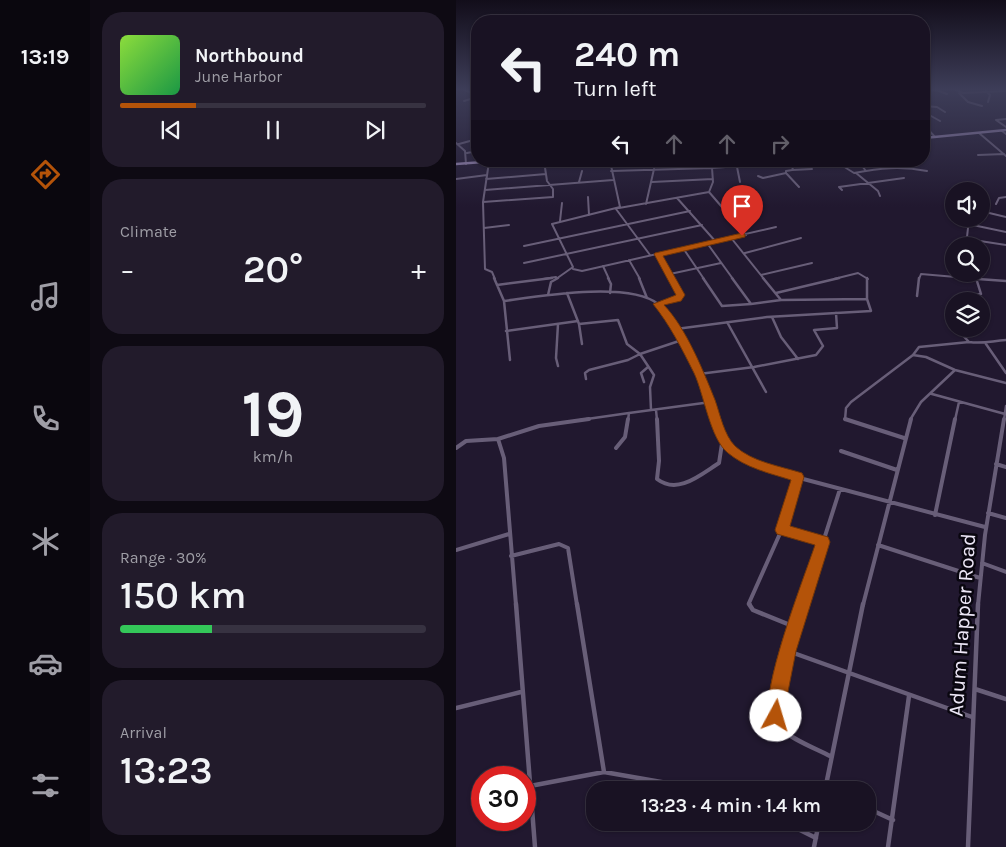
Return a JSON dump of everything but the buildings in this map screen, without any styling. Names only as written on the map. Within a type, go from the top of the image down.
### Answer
[{"type":"street","points":[[930,137],[1006,130]]},
{"type":"street","points":[[930,132],[935,137]]},
{"type":"street","points":[[979,132],[1005,155]]},
{"type":"street","points":[[457,144],[471,140]]},
{"type":"street","points":[[457,144],[463,147],[467,153],[466,164]]},
{"type":"street","points":[[467,153],[471,152]]},
{"type":"street","points":[[978,155],[1005,155]]},
{"type":"street","points":[[456,164],[471,164]]},
{"type":"street","points":[[488,167],[484,202],[485,269],[492,272],[504,301],[510,360]]},
{"type":"street","points":[[484,202],[550,198],[554,196],[545,167]]},
{"type":"street","points":[[611,167],[620,205],[618,208],[626,224],[650,256]]},
{"type":"street","points":[[611,171],[737,167],[740,182]]},
{"type":"street","points":[[845,167],[879,192],[880,196]]},
{"type":"street","points":[[863,167],[867,171]]},
{"type":"street","points":[[855,173],[887,167],[907,167],[927,171]]},
{"type":"street","points":[[708,192],[713,179],[712,168]]},
{"type":"street","points":[[646,204],[654,169]]},
{"type":"street","points":[[758,176],[763,178],[786,173],[786,171],[812,169]]},
{"type":"street","points":[[579,182],[582,171]]},
{"type":"street","points":[[786,173],[799,188]]},
{"type":"street","points":[[486,179],[546,174]]},
{"type":"street","points":[[456,179],[487,175]]},
{"type":"street","points":[[842,190],[839,187],[904,178]]},
{"type":"street","points":[[652,182],[713,179]]},
{"type":"street","points":[[485,190],[613,180]]},
{"type":"street","points":[[573,269],[552,224],[618,208],[708,192]]},
{"type":"street","points":[[708,192],[746,235]]},
{"type":"street","points":[[588,197],[589,215]]},
{"type":"street","points":[[996,204],[998,199],[1006,197]]},
{"type":"street","points":[[677,198],[716,242]]},
{"type":"street","points":[[560,221],[562,203]]},
{"type":"street","points":[[524,246],[690,211]]},
{"type":"street","points":[[990,213],[1006,217]]},
{"type":"street","points":[[484,228],[509,225]]},
{"type":"street","points":[[524,263],[702,225]]},
{"type":"street","points":[[548,295],[551,282],[573,269],[582,271],[776,227]]},
{"type":"street","points":[[982,227],[1006,232]]},
{"type":"street","points":[[732,238],[781,300]]},
{"type":"street","points":[[745,253],[801,238]]},
{"type":"street","points":[[707,243],[751,304]]},
{"type":"street","points":[[990,243],[1006,245]]},
{"type":"street","points":[[683,248],[722,306],[781,300],[867,299]]},
{"type":"street","points":[[658,254],[670,274],[680,297],[658,304]]},
{"type":"street","points":[[629,260],[643,284],[647,298]]},
{"type":"street","points":[[670,274],[721,263]]},
{"type":"street","points":[[761,275],[812,263]]},
{"type":"street","points":[[603,266],[611,284],[610,293]]},
{"type":"street","points":[[676,329],[772,317],[870,312],[867,299],[868,278],[858,273],[776,293]]},
{"type":"street","points":[[917,296],[920,274],[945,275]]},
{"type":"street","points":[[497,285],[559,276]]},
{"type":"street","points":[[990,279],[1006,281]]},
{"type":"street","points":[[504,301],[567,293],[630,294],[647,298],[658,304],[676,329],[700,374],[723,437],[731,449],[743,458],[758,465],[840,490],[985,528]]},
{"type":"street","points":[[567,293],[578,323],[582,344]]},
{"type":"street","points":[[700,374],[754,367],[820,353],[823,346],[814,330],[838,327],[836,313]]},
{"type":"street","points":[[772,317],[781,337],[798,359]]},
{"type":"street","points":[[506,332],[558,324],[618,320],[627,344],[640,354],[654,378],[650,387],[651,410]]},
{"type":"street","points":[[727,322],[754,367],[766,392]]},
{"type":"street","points":[[558,324],[556,358],[558,366]]},
{"type":"street","points":[[964,337],[969,342]]},
{"type":"street","points":[[586,379],[585,374],[589,370],[628,360],[682,340]]},
{"type":"street","points":[[904,438],[844,420],[850,402],[913,355],[918,347],[969,342],[986,344],[991,341],[1006,340]]},
{"type":"street","points":[[986,344],[987,349],[1001,362],[1006,373]]},
{"type":"street","points":[[913,355],[926,357],[955,370],[1006,383]]},
{"type":"street","points":[[644,382],[641,373],[648,367]]},
{"type":"street","points":[[827,781],[830,756],[848,672],[904,438],[911,417],[921,402],[955,370]]},
{"type":"street","points":[[931,394],[1005,414]]},
{"type":"street","points":[[456,448],[466,441],[498,439],[539,426],[711,402]]},
{"type":"street","points":[[935,515],[959,402]]},
{"type":"street","name":"Adum Happer Road","points":[[968,847],[972,717],[980,578],[985,528],[1006,406]]},
{"type":"street","points":[[656,410],[657,478],[665,485],[686,484],[719,463],[723,437]]},
{"type":"street","points":[[616,448],[625,437],[629,413]]},
{"type":"street","points":[[498,439],[504,458],[528,766]]},
{"type":"street","points":[[841,451],[897,470]]},
{"type":"street","points":[[996,464],[1006,467]]},
{"type":"street","points":[[795,627],[754,610],[749,603],[769,554],[782,530],[798,477]]},
{"type":"street","points":[[830,756],[788,734],[780,727],[776,716],[776,703],[795,627],[840,490]]},
{"type":"street","points":[[988,513],[1006,518]]},
{"type":"street","points":[[782,530],[823,542]]},
{"type":"street","points":[[456,550],[509,534]]},
{"type":"street","points":[[511,556],[560,544],[568,548],[604,772]]},
{"type":"street","points":[[878,545],[980,578]]},
{"type":"street","points":[[982,563],[1006,572]]},
{"type":"street","points":[[788,651],[909,696],[972,717]]},
{"type":"street","points":[[975,689],[1006,699]]},
{"type":"street","points":[[456,708],[521,692]]},
{"type":"street","points":[[888,847],[909,696]]},
{"type":"street","points":[[536,785],[604,772],[656,781]]},
{"type":"street","points":[[876,812],[892,820]]},
{"type":"street","points":[[534,831],[535,847]]},
{"type":"street","points":[[802,831],[816,838]]},
{"type":"street","points":[[814,847],[817,831]]},
{"type":"route","points":[[742,236],[658,254],[681,295],[678,299],[658,304],[668,316],[700,374],[723,437],[731,449],[743,458],[758,465],[798,477],[782,530],[823,542],[788,651],[776,703],[776,716]]}]
